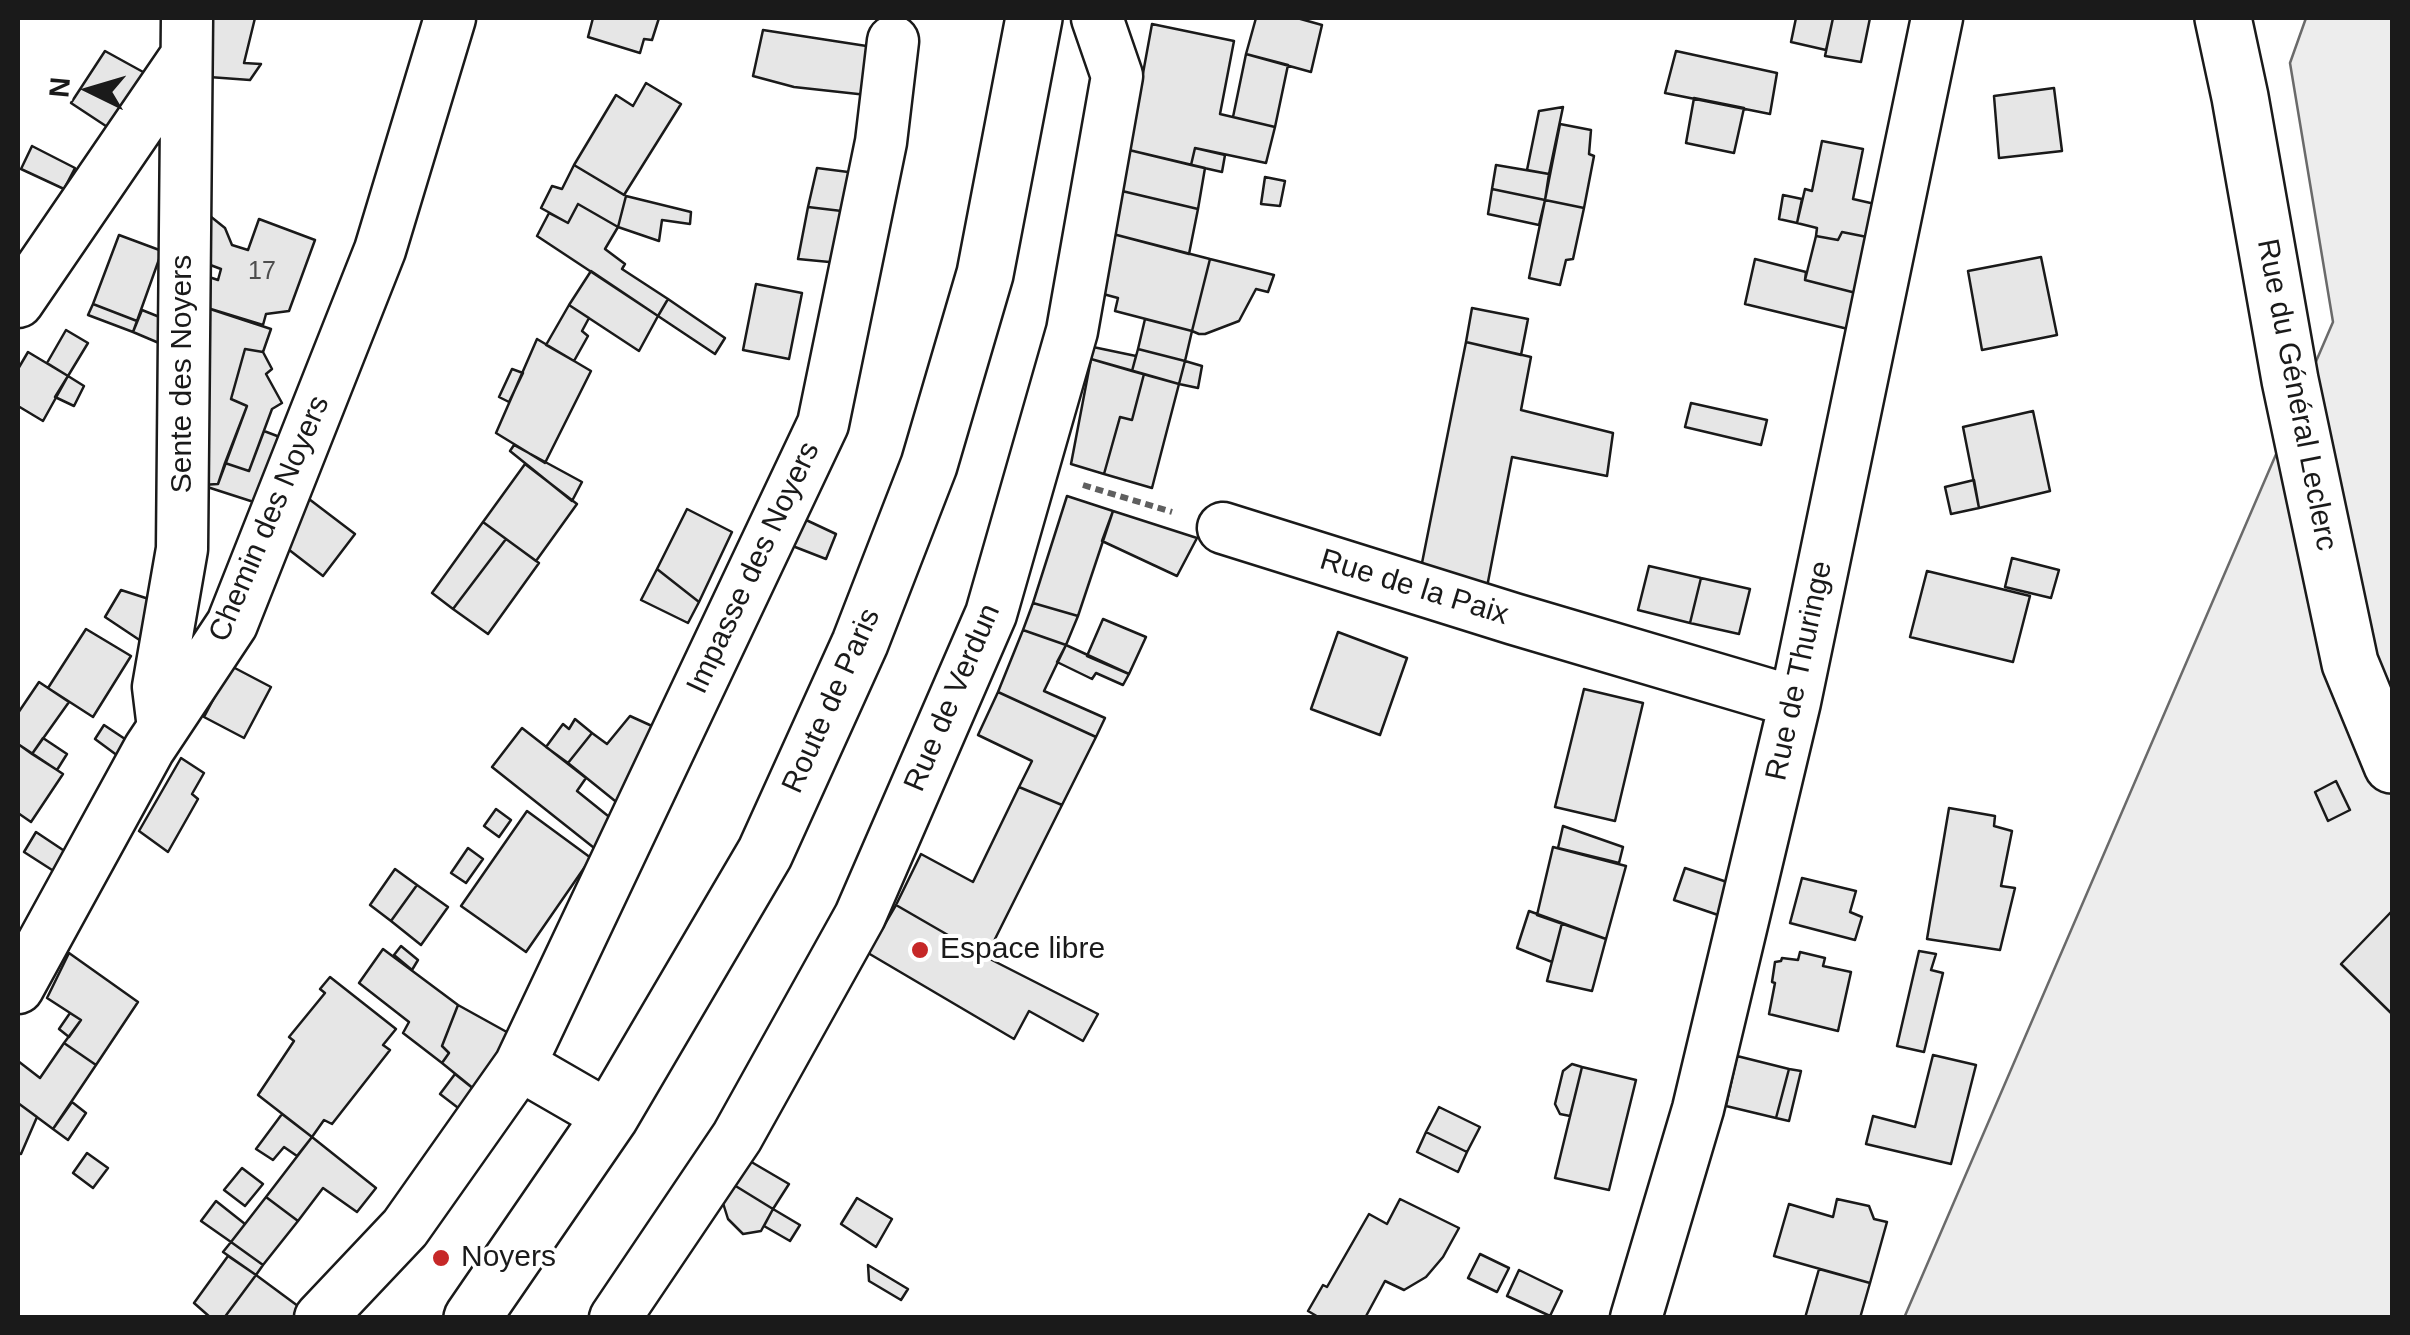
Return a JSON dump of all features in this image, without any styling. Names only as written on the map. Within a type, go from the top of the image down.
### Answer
[{"type":"main road","name":"Route de Paris","points":[[472,1318],[610,1117],[765,853],[860,643],[929,465],[985,274],[1034,18]]},
{"type":"main road","name":"Rue du Général Leclerc","points":[[2223,18],[2290,380],[2350,663],[2392,765]]},
{"type":"street","name":"Chemin des Noyers","points":[[18,988],[149,749],[232,624],[380,250],[450,18]]},
{"type":"street","name":"Rue de Verdun","points":[[615,1318],[738,1137],[860,916],[991,614],[1072,331],[1117,76],[1097,18]]},
{"type":"street","name":"Rue de Thuringe","points":[[1636,1318],[1698,1109],[1795,702],[1937,18]]},
{"type":"street","name":"Sente des Noyers","points":[[163,728],[158,687],[182,548],[186,37]]},
{"type":"street","points":[[18,302],[186,37]]},
{"type":"street","name":"Impasse des Noyers","points":[[520,1065],[823,424],[880,142],[893,41]]},
{"type":"street","name":"Rue de la Paix","points":[[1223,528],[1795,702]]},
{"type":"street","points":[[320,1318],[406,1228],[520,1065],[610,1117]]},
{"type":"path","points":[[1034,470],[1223,528]]},
{"type":"shaded area","points":[[2306,18],[2392,18],[2392,1317],[1904,1318],[2333,322],[2290,63]]},
{"type":"building","points":[[203,18],[255,18],[244,63],[261,64],[250,80],[209,77]]},
{"type":"building","points":[[593,18],[659,18],[652,40],[644,39],[640,53],[588,37]]},
{"type":"building","points":[[1256,18],[1297,18],[1322,25],[1311,72],[1246,54]]},
{"type":"building","points":[[1796,18],[1833,18],[1826,50],[1791,42]]},
{"type":"building","points":[[1833,18],[1870,18],[1861,62],[1825,56]]},
{"type":"building","points":[[1152,24],[1234,41],[1220,114],[1275,127],[1266,163],[1195,148],[1191,165],[1129,150]]},
{"type":"building","points":[[763,30],[873,47],[867,95],[794,87],[753,76]]},
{"type":"building","points":[[105,51],[154,78],[118,134],[71,103]]},
{"type":"building","points":[[1676,51],[1777,73],[1770,114],[1665,93]]},
{"type":"building","points":[[1246,54],[1288,65],[1275,127],[1233,117]]},
{"type":"building","points":[[646,83],[681,104],[624,195],[574,165],[616,95],[633,106]]},
{"type":"building","points":[[2054,88],[2062,151],[1999,158],[1994,96]]},
{"type":"building","points":[[1694,98],[1744,108],[1734,153],[1686,143]]},
{"type":"building","points":[[1563,107],[1549,174],[1527,170],[1539,111]]},
{"type":"building","points":[[1560,124],[1591,130],[1589,154],[1594,156],[1584,208],[1545,200]]},
{"type":"building","points":[[1822,141],[1863,149],[1853,199],[1875,204],[1867,237],[1842,232],[1838,240],[1816,236],[1817,228],[1797,223],[1805,189],[1812,191]]},
{"type":"building","points":[[32,146],[75,168],[64,189],[21,169]]},
{"type":"building","points":[[1195,148],[1225,155],[1222,172],[1191,165]]},
{"type":"building","points":[[1129,150],[1205,168],[1198,209],[1122,191]]},
{"type":"building","points":[[574,165],[626,196],[618,227],[578,204],[568,223],[541,208],[552,186],[562,189]]},
{"type":"building","points":[[1496,165],[1549,174],[1545,200],[1492,189]]},
{"type":"building","points":[[817,168],[856,173],[850,212],[808,207]]},
{"type":"building","points":[[1265,177],[1285,181],[1280,206],[1261,204]]},
{"type":"building","points":[[1492,189],[1545,200],[1539,225],[1488,214]]},
{"type":"building","points":[[1122,191],[1198,209],[1189,254],[1113,234]]},
{"type":"building","points":[[1783,195],[1802,199],[1797,223],[1779,219]]},
{"type":"building","points":[[626,196],[691,212],[690,224],[662,220],[659,241],[618,227]]},
{"type":"building","points":[[1545,200],[1584,208],[1573,259],[1566,260],[1560,285],[1529,278]]},
{"type":"building","points":[[578,204],[618,227],[605,249],[625,264],[622,269],[668,299],[658,316],[537,236],[549,213],[568,223]]},
{"type":"building","points":[[808,207],[850,212],[840,263],[798,259]]},
{"type":"building","points":[[210,216],[225,228],[232,245],[248,250],[259,219],[315,240],[289,311],[266,314],[263,325],[201,306],[203,275],[218,280],[221,269],[197,260]]},
{"type":"building","points":[[1842,232],[1867,237],[1856,293],[1805,280],[1816,236],[1838,240]]},
{"type":"building","points":[[1113,234],[1210,259],[1192,331],[1115,311],[1118,298],[1103,294]]},
{"type":"building","points":[[119,235],[162,251],[137,321],[93,304]]},
{"type":"building","points":[[2041,257],[2057,335],[1982,350],[1968,271]]},
{"type":"building","points":[[1210,259],[1274,275],[1268,292],[1256,289],[1239,321],[1199,334],[1192,331]]},
{"type":"building","points":[[1755,259],[1806,272],[1805,280],[1856,293],[1848,329],[1745,304]]},
{"type":"building","points":[[591,271],[658,316],[639,351],[569,305]]},
{"type":"building","points":[[756,284],[802,293],[789,359],[743,350]]},
{"type":"building","points":[[668,299],[725,338],[715,354],[658,316]]},
{"type":"building","points":[[93,304],[137,321],[133,332],[88,315]]},
{"type":"building","points":[[569,305],[589,318],[582,331],[588,336],[574,361],[546,345]]},
{"type":"building","points":[[201,306],[271,329],[263,352],[245,349],[231,399],[247,406],[218,484],[201,485]]},
{"type":"building","points":[[1472,308],[1528,319],[1521,355],[1466,342]]},
{"type":"building","points":[[142,310],[167,320],[166,346],[133,332]]},
{"type":"building","points":[[1145,319],[1192,331],[1185,361],[1138,349]]},
{"type":"building","points":[[66,330],[88,343],[68,376],[47,363]]},
{"type":"building","points":[[537,339],[591,371],[545,463],[496,433]]},
{"type":"building","points":[[1466,342],[1531,357],[1521,410],[1613,433],[1607,476],[1512,457],[1487,587],[1421,568]]},
{"type":"building","points":[[1093,347],[1136,356],[1132,371],[1091,359]]},
{"type":"building","points":[[245,349],[263,352],[272,369],[266,374],[282,403],[272,409],[249,471],[225,463],[247,406],[231,399]]},
{"type":"building","points":[[1138,349],[1185,361],[1179,384],[1132,371]]},
{"type":"building","points":[[28,352],[68,376],[43,421],[18,406],[18,369]]},
{"type":"building","points":[[1091,359],[1144,374],[1132,420],[1120,417],[1104,474],[1071,464]]},
{"type":"building","points":[[1185,361],[1202,366],[1198,388],[1179,384]]},
{"type":"building","points":[[512,369],[523,373],[509,402],[499,397]]},
{"type":"building","points":[[1144,374],[1179,384],[1152,488],[1104,474],[1120,417],[1132,420]]},
{"type":"building","points":[[68,376],[84,386],[74,406],[55,397]]},
{"type":"building","points":[[1691,403],[1767,420],[1761,445],[1685,427]]},
{"type":"building","points":[[2033,411],[2050,491],[1979,508],[1963,427]]},
{"type":"building","points":[[264,431],[285,439],[260,504],[201,485],[218,484],[225,463],[249,471]]},
{"type":"building","points":[[514,445],[582,482],[572,501],[510,451]]},
{"type":"building","points":[[525,464],[577,504],[536,561],[483,522]]},
{"type":"building","points":[[1974,480],[1979,508],[1951,514],[1945,487]]},
{"type":"building","points":[[1067,496],[1113,511],[1078,616],[1033,603]]},
{"type":"building","points":[[309,499],[355,534],[323,576],[288,549]]},
{"type":"building","points":[[687,509],[732,532],[699,602],[657,569]]},
{"type":"building","points":[[1113,511],[1197,538],[1177,576],[1102,541]]},
{"type":"building","points":[[804,519],[836,534],[826,559],[790,545]]},
{"type":"building","points":[[483,522],[506,539],[453,609],[432,593]]},
{"type":"building","points":[[506,539],[539,563],[488,634],[453,609]]},
{"type":"building","points":[[2012,558],[2059,570],[2051,598],[2005,587]]},
{"type":"building","points":[[1649,566],[1701,578],[1690,623],[1638,610]]},
{"type":"building","points":[[657,569],[699,602],[688,623],[641,600]]},
{"type":"building","points":[[1927,571],[2030,596],[2013,662],[1910,637]]},
{"type":"building","points":[[1701,578],[1750,589],[1739,634],[1690,623]]},
{"type":"building","points":[[121,590],[155,601],[150,647],[105,617]]},
{"type":"building","points":[[1033,603],[1078,616],[1066,645],[1023,630]]},
{"type":"building","points":[[1103,619],[1146,637],[1129,674],[1087,656]]},
{"type":"building","points":[[86,629],[131,656],[93,717],[48,688]]},
{"type":"building","points":[[1023,630],[1066,645],[1044,691],[1105,718],[1096,737],[998,692]]},
{"type":"building","points":[[1338,632],[1407,658],[1380,735],[1311,709]]},
{"type":"building","points":[[1066,645],[1129,674],[1123,685],[1096,673],[1092,679],[1057,662]]},
{"type":"building","points":[[231,666],[271,687],[244,738],[204,717]]},
{"type":"building","points":[[39,682],[69,702],[32,754],[18,744],[18,713]]},
{"type":"building","points":[[1584,689],[1643,703],[1615,821],[1555,807]]},
{"type":"building","points":[[998,692],[1096,737],[1062,805],[1019,787],[1032,761],[978,735]]},
{"type":"building","points":[[630,716],[663,731],[625,809],[568,763],[592,733],[607,744]]},
{"type":"building","points":[[575,719],[592,733],[568,763],[546,747],[563,724],[569,729]]},
{"type":"building","points":[[104,725],[125,739],[118,756],[95,739]]},
{"type":"building","points":[[522,728],[586,778],[577,791],[618,824],[603,855],[492,767]]},
{"type":"building","points":[[43,738],[67,754],[57,770],[32,754]]},
{"type":"building","points":[[18,744],[63,774],[31,822],[18,813]]},
{"type":"building","points":[[181,758],[204,773],[192,794],[198,799],[168,852],[139,831]]},
{"type":"building","points":[[2336,781],[2350,810],[2328,821],[2315,792]]},
{"type":"building","points":[[1019,787],[1062,805],[986,957],[896,905],[921,854],[973,882]]},
{"type":"building","points":[[1949,808],[1995,816],[1994,826],[2012,831],[2001,886],[2015,888],[2000,950],[1927,939]]},
{"type":"building","points":[[496,809],[511,820],[499,837],[484,826]]},
{"type":"building","points":[[527,811],[591,858],[526,952],[461,906]]},
{"type":"building","points":[[1563,826],[1623,847],[1619,863],[1558,848]]},
{"type":"building","points":[[36,832],[72,856],[63,877],[24,852]]},
{"type":"building","points":[[1553,847],[1626,866],[1606,939],[1537,915]]},
{"type":"building","points":[[468,848],[483,859],[466,883],[451,873]]},
{"type":"building","points":[[1685,868],[1729,885],[1721,916],[1674,900]]},
{"type":"building","points":[[395,869],[417,885],[391,921],[370,905]]},
{"type":"building","points":[[1802,878],[1856,891],[1850,912],[1862,917],[1855,940],[1790,923]]},
{"type":"building","points":[[417,885],[448,907],[421,945],[391,921]]},
{"type":"building","points":[[896,905],[986,957],[1098,1014],[1083,1041],[1029,1011],[1014,1039],[868,953]]},
{"type":"building","points":[[1529,911],[1562,923],[1552,962],[1517,948]]},
{"type":"building","points":[[2392,911],[2392,1014],[2341,964]]},
{"type":"building","points":[[1562,923],[1606,939],[1592,991],[1547,981]]},
{"type":"building","points":[[401,946],[418,960],[412,970],[394,955]]},
{"type":"building","points":[[383,949],[458,1005],[442,1046],[449,1053],[442,1063],[403,1033],[409,1022],[359,983]]},
{"type":"building","points":[[1919,951],[1936,954],[1931,970],[1943,973],[1924,1052],[1897,1046]]},
{"type":"building","points":[[1800,952],[1825,958],[1823,966],[1851,972],[1838,1031],[1769,1014],[1775,962],[1782,958],[1798,960]]},
{"type":"building","points":[[69,953],[138,1002],[96,1065],[64,1043],[81,1020],[47,998]]},
{"type":"building","points":[[330,977],[396,1029],[383,1045],[390,1050],[332,1124],[324,1120],[312,1137],[258,1095],[294,1041],[289,1037],[325,993],[320,989]]},
{"type":"building","points":[[458,1005],[514,1036],[485,1098],[442,1063],[449,1053],[442,1046]]},
{"type":"building","points":[[70,1013],[81,1020],[69,1037],[59,1029]]},
{"type":"building","points":[[64,1043],[96,1065],[53,1129],[18,1103],[18,1061],[40,1078]]},
{"type":"building","points":[[1933,1055],[1976,1065],[1951,1164],[1866,1144],[1873,1116],[1915,1127]]},
{"type":"building","points":[[1737,1056],[1789,1069],[1776,1118],[1726,1106]]},
{"type":"building","points":[[1572,1064],[1582,1067],[1570,1116],[1560,1114],[1555,1104],[1563,1071]]},
{"type":"building","points":[[1582,1067],[1636,1080],[1609,1190],[1555,1178]]},
{"type":"building","points":[[1789,1069],[1801,1071],[1789,1121],[1776,1118]]},
{"type":"building","points":[[455,1074],[485,1098],[470,1117],[440,1094]]},
{"type":"building","points":[[72,1102],[86,1113],[68,1140],[53,1129]]},
{"type":"building","points":[[18,1103],[37,1117],[21,1154],[18,1153]]},
{"type":"building","points":[[1439,1107],[1480,1127],[1467,1152],[1426,1132]]},
{"type":"building","points":[[282,1114],[312,1137],[297,1156],[284,1147],[273,1160],[256,1149]]},
{"type":"building","points":[[1426,1132],[1467,1152],[1458,1172],[1417,1152]]},
{"type":"building","points":[[312,1137],[376,1188],[357,1212],[323,1188],[298,1221],[266,1197]]},
{"type":"building","points":[[87,1153],[108,1168],[93,1188],[73,1173]]},
{"type":"building","points":[[748,1160],[789,1184],[773,1209],[734,1185]]},
{"type":"building","points":[[242,1168],[263,1184],[245,1206],[224,1190]]},
{"type":"building","points":[[734,1185],[773,1209],[761,1231],[743,1234],[728,1219],[723,1203]]},
{"type":"building","points":[[266,1197],[298,1221],[263,1265],[231,1242]]},
{"type":"building","points":[[857,1198],[892,1219],[876,1247],[841,1224]]},
{"type":"building","points":[[1400,1199],[1459,1228],[1443,1257],[1426,1277],[1404,1290],[1385,1281],[1365,1318],[1320,1318],[1308,1311],[1323,1285],[1327,1287],[1369,1214],[1387,1224]]},
{"type":"building","points":[[1837,1199],[1869,1206],[1874,1219],[1887,1222],[1870,1283],[1774,1256],[1789,1204],[1833,1217]]},
{"type":"building","points":[[216,1201],[245,1224],[231,1242],[201,1221]]},
{"type":"building","points":[[773,1209],[800,1225],[790,1241],[764,1226]]},
{"type":"building","points":[[231,1242],[263,1265],[256,1275],[223,1252]]},
{"type":"building","points":[[1480,1254],[1509,1268],[1497,1292],[1468,1278]]},
{"type":"building","points":[[228,1256],[256,1275],[224,1318],[211,1318],[194,1303]]},
{"type":"building","points":[[868,1265],[908,1289],[901,1300],[869,1281]]},
{"type":"building","points":[[1819,1269],[1870,1283],[1860,1318],[1805,1318]]},
{"type":"building","points":[[1519,1270],[1562,1291],[1550,1316],[1507,1296]]},
{"type":"building","points":[[256,1275],[302,1309],[294,1318],[224,1318]]},
{"type":"place","name":"Espace libre","points":[[920,950]]},
{"type":"place","name":"Noyers","points":[[441,1258]]}]
